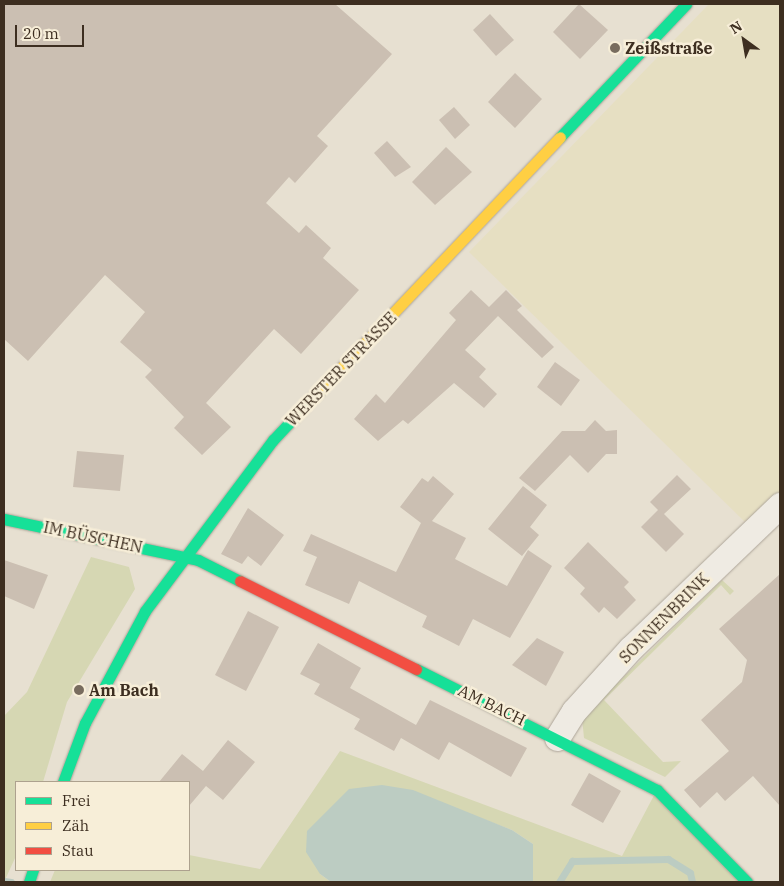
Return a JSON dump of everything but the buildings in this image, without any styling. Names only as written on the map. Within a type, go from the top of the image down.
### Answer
[{"type":"main road","name":"WERSTER STRASSE","points":[[63,781],[105,682],[181,557],[272,440],[686,4]]},
{"type":"main road","name":"IM BÜSCHEN","points":[[4,519],[181,557]]},
{"type":"main road","name":"AM BACH","points":[[181,557],[198,560],[557,738],[657,790],[747,882]]},
{"type":"street","name":"SONNENBRINK","points":[[557,738],[574,711],[631,648],[780,505]]},
{"type":"shaded area","points":[[709,4],[780,4],[780,492],[746,523],[469,252]]},
{"type":"shaded area","points":[[382,785],[413,790],[512,830],[533,844],[533,882],[331,882],[320,874],[306,852],[307,831],[349,789]]},
{"type":"green space","points":[[91,557],[129,567],[135,589],[67,702],[43,781],[15,781],[15,858],[4,882],[4,716],[27,692]]},
{"type":"green space","points":[[722,580],[734,591],[730,595],[721,585],[604,700],[663,762],[681,761],[665,777],[584,738],[582,718]]},
{"type":"green space","points":[[340,751],[622,856],[660,784],[750,882],[533,882],[533,844],[512,830],[446,805],[320,874],[331,882],[50,882],[55,871],[190,871],[190,855],[260,869]]},
{"type":"waterway","points":[[559,882],[572,861],[668,859],[690,873],[692,882]]},
{"type":"waterway","points":[[4,881],[11,882]]},
{"type":"traffic: fast","points":[[560,137],[686,4]]},
{"type":"traffic: fast","points":[[63,781],[85,723],[145,611],[273,440],[321,389]]},
{"type":"traffic: fast","points":[[4,519],[198,560],[240,581]]},
{"type":"traffic: fast","points":[[416,669],[657,790],[747,882]]},
{"type":"traffic: fast","points":[[29,882],[33,871]]},
{"type":"traffic: slow","points":[[321,389],[560,137]]},
{"type":"traffic: jam","points":[[240,581],[416,669]]},
{"type":"place","name":"Zeißstraße","points":[[615,48]]},
{"type":"place","name":"Am Bach","points":[[79,690]]}]
